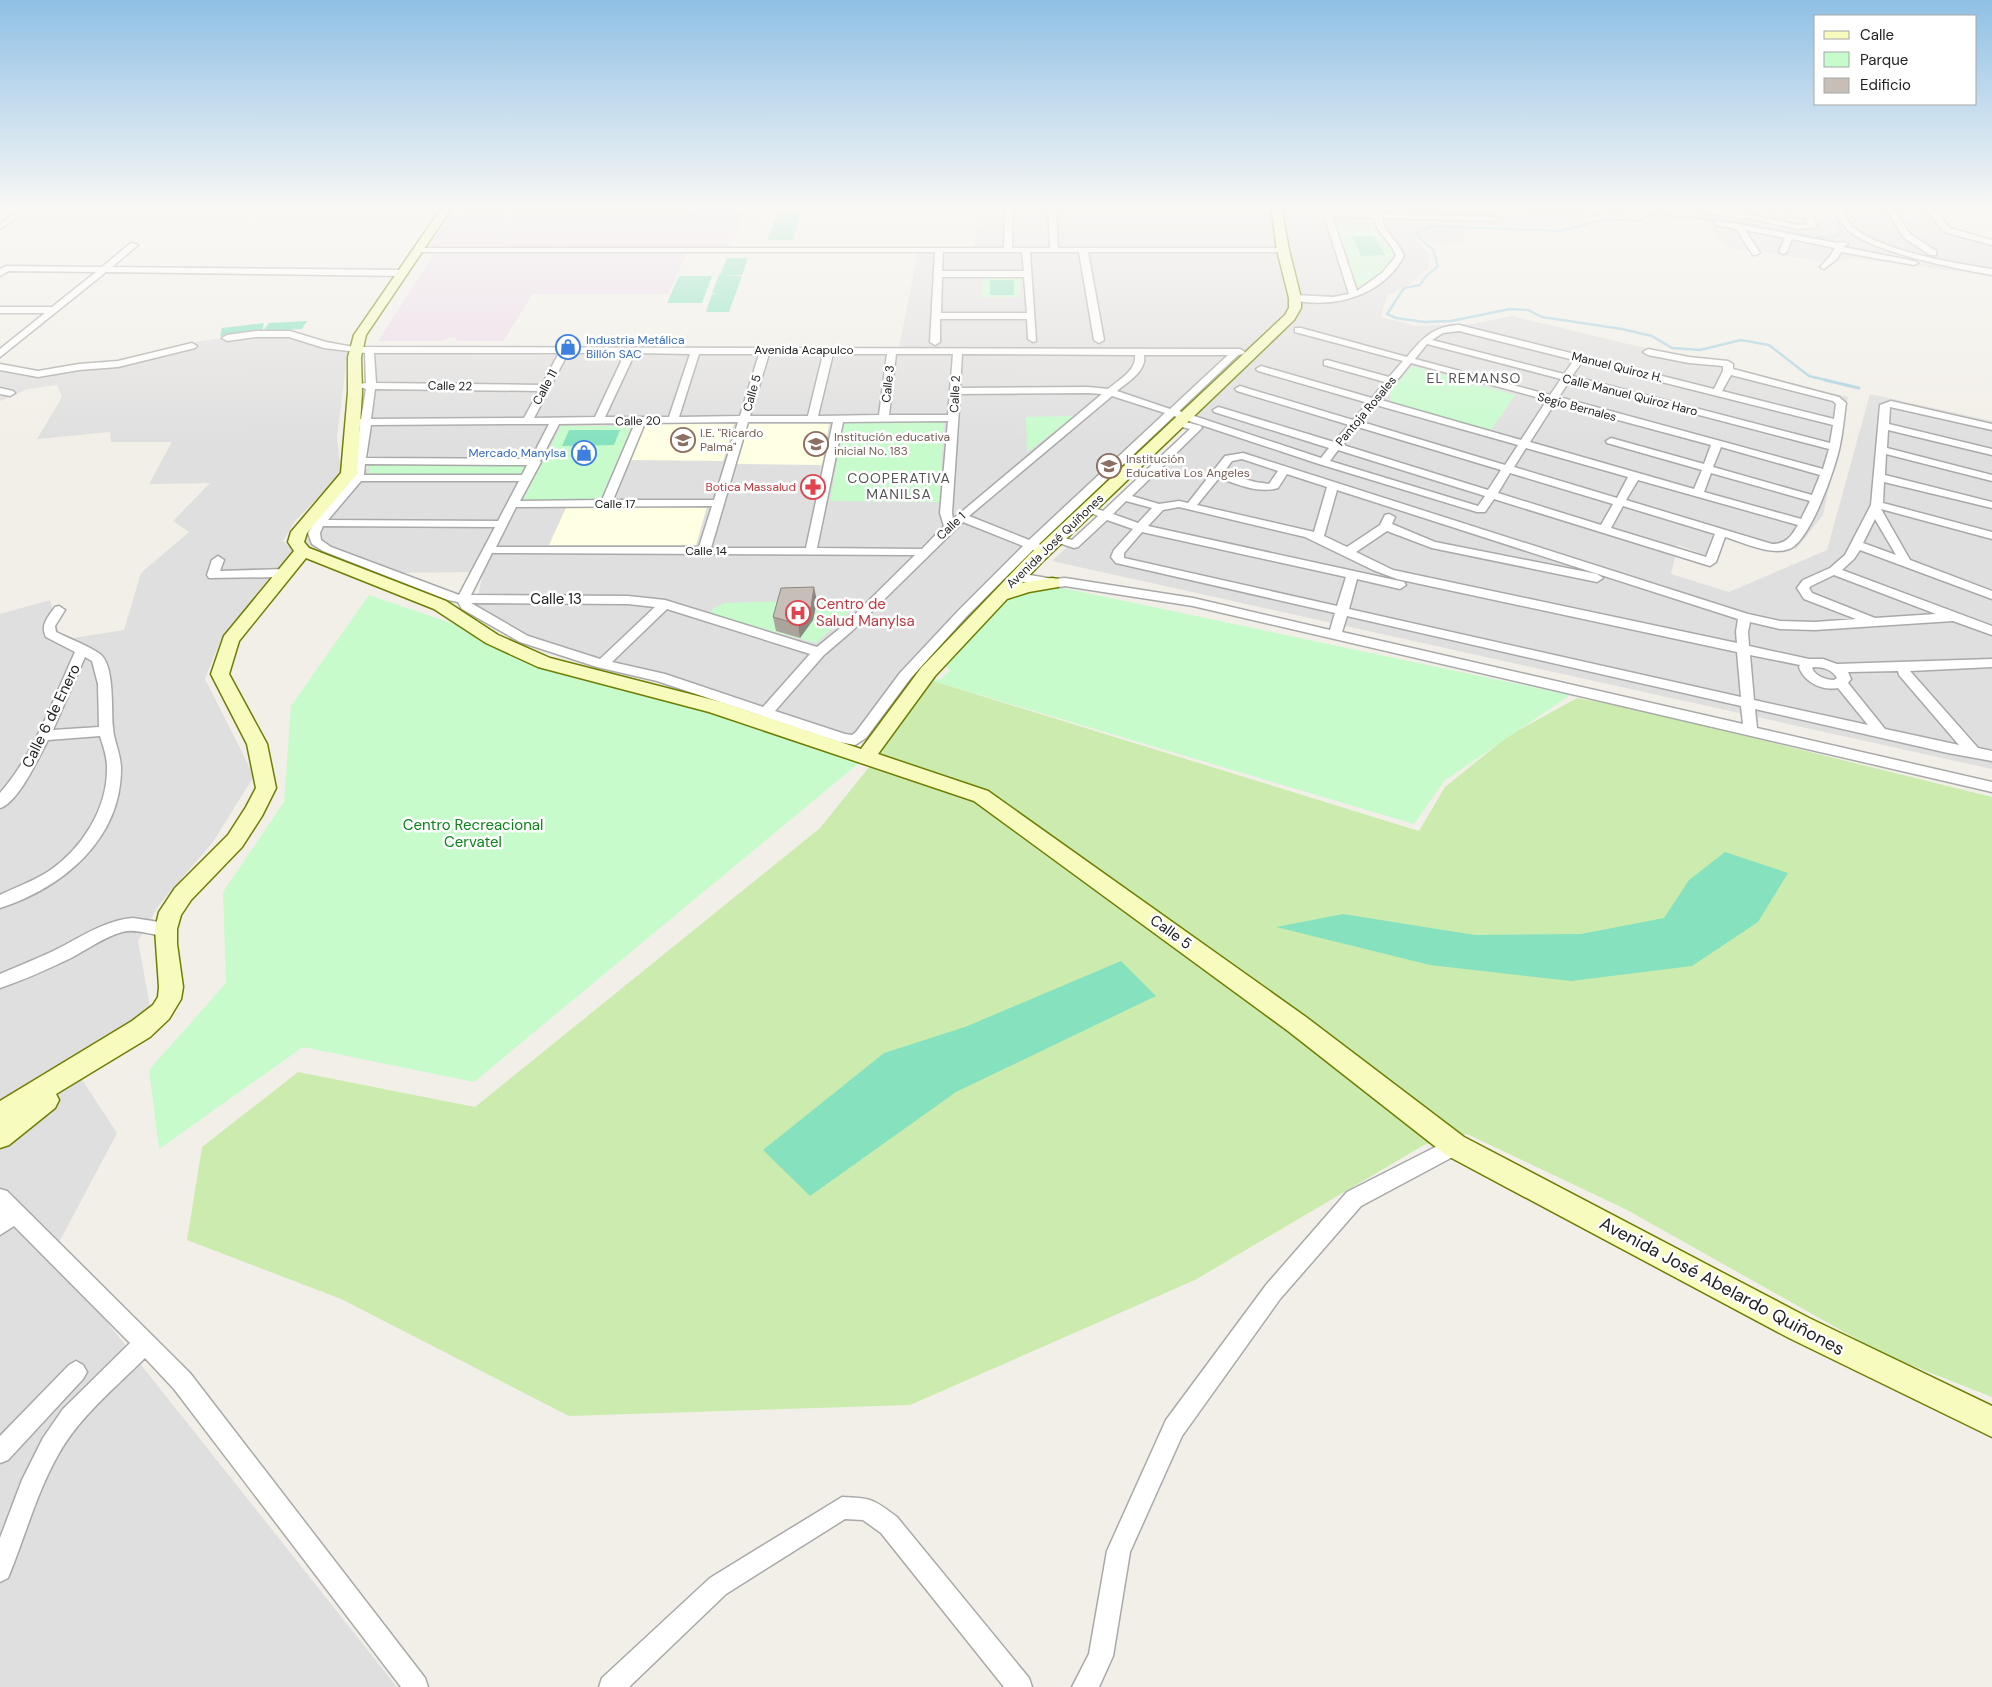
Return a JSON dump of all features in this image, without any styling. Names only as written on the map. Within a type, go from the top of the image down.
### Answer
[{"type":"street","points":[[0,354],[84,285]]},
{"type":"street","points":[[359,422],[354,350],[360,335],[395,285]]},
{"type":"street","points":[[935,342],[937,285]]},
{"type":"street","points":[[1029,285],[1033,339]]},
{"type":"street","points":[[1089,285],[1099,340]]},
{"type":"street","points":[[1292,285],[1295,298],[1337,299],[1354,295],[1370,285]]},
{"type":"street","points":[[1351,285],[1354,295]]},
{"type":"street","name":"Avenida José Quiñones","points":[[865,758],[928,672],[995,599],[1018,577],[1037,551],[1057,539],[1088,509],[1124,490],[1178,418],[1254,352],[1290,317],[1295,308],[1295,298]]},
{"type":"street","points":[[0,310],[53,310]]},
{"type":"street","points":[[936,316],[1031,316]]},
{"type":"street","name":"Manuel Quiroz H.","points":[[1410,361],[1425,341],[1436,331],[1446,328],[1459,328],[1837,423]]},
{"type":"street","name":"Segio Bernales","points":[[1298,330],[1550,400],[1699,426],[1717,444],[1827,473]]},
{"type":"street","name":"Avenida Acapulco","points":[[227,338],[256,334],[290,334],[324,345],[354,350],[564,352],[696,350],[1254,352]]},
{"type":"street","name":"Calle Manuel Quiroz Haro","points":[[1425,341],[1565,378],[1699,426],[1834,447]]},
{"type":"street","points":[[0,367],[38,374],[79,366],[118,364],[192,346]]},
{"type":"street","points":[[352,478],[349,474],[354,461],[359,422],[371,386],[369,350]]},
{"type":"street","points":[[674,420],[696,350]]},
{"type":"street","name":"Calle 5","points":[[704,551],[765,350]]},
{"type":"street","points":[[812,419],[829,350]]},
{"type":"street","name":"Calle 3","points":[[884,418],[892,350]]},
{"type":"street","name":"Calle 2","points":[[950,527],[946,513],[946,503],[958,350]]},
{"type":"street","points":[[598,421],[630,351]]},
{"type":"street","name":"Calle 1","points":[[766,712],[819,652],[848,628],[964,514],[1137,368],[1140,356],[1138,351]]},
{"type":"street","name":"Calle 11","points":[[527,422],[564,352]]},
{"type":"street","points":[[555,422],[464,599],[466,606],[524,639],[602,664],[660,677],[851,740],[858,738],[913,666],[1178,418],[1236,352]]},
{"type":"street","points":[[1648,352],[1689,360],[1723,362],[1729,366],[1717,392]]},
{"type":"street","points":[[955,391],[1088,390],[1110,392],[1178,418],[1481,510],[1525,443],[1550,400],[1580,357]]},
{"type":"street","name":"Pantoja Rosales","points":[[1323,462],[1410,361]]},
{"type":"street","points":[[1327,363],[1392,381]]},
{"type":"street","points":[[1261,369],[1805,524]]},
{"type":"street","points":[[1240,389],[1772,547],[1788,546],[1796,539],[1805,524],[1827,473],[1834,447],[1841,403],[1836,399],[1728,371]]},
{"type":"street","name":"Calle 22","points":[[355,386],[544,388]]},
{"type":"street","points":[[1874,622],[1808,596],[1803,588],[1807,583],[1834,571],[1850,557],[1858,545],[1876,507],[1885,405],[1891,404],[1992,426]]},
{"type":"street","points":[[1218,410],[1710,562],[1721,532]]},
{"type":"street","name":"Calle 20","points":[[359,422],[954,418]]},
{"type":"street","points":[[811,551],[839,419]]},
{"type":"street","points":[[606,504],[641,421]]},
{"type":"street","points":[[1884,426],[1992,452]]},
{"type":"street","points":[[1611,441],[1815,499]]},
{"type":"street","points":[[1698,493],[1717,444]]},
{"type":"street","points":[[1882,450],[1992,478]]},
{"type":"street","points":[[1190,507],[1229,458],[1239,455],[1745,617],[1789,625],[1816,626],[1953,617]]},
{"type":"street","points":[[354,461],[536,462]]},
{"type":"street","points":[[1216,474],[1255,486],[1269,487],[1275,484],[1284,469]]},
{"type":"street","points":[[1604,530],[1634,475]]},
{"type":"street","points":[[1879,477],[1992,506]]},
{"type":"street","points":[[0,1115],[141,1029],[161,1012],[169,999],[166,929],[170,912],[183,894],[235,841],[256,811],[266,788],[257,744],[220,674],[230,640],[303,551],[296,542],[299,532],[312,523],[352,478],[527,478]]},
{"type":"street","points":[[1318,538],[1334,485]]},
{"type":"street","points":[[1057,539],[1074,545],[1105,515],[1124,490],[1159,507],[1179,504],[1318,538],[1388,573],[1808,668],[1826,663],[1839,675],[1848,690],[1881,733]]},
{"type":"street","name":"Calle 17","points":[[513,504],[718,503]]},
{"type":"street","points":[[946,503],[1037,551]]},
{"type":"street","points":[[1348,552],[1386,526],[1393,504]]},
{"type":"street","points":[[1159,507],[1118,552],[1117,557],[1120,561],[1881,733],[1992,756]]},
{"type":"street","points":[[1876,507],[1992,536]]},
{"type":"street","points":[[1876,507],[1906,563]]},
{"type":"street","points":[[1088,509],[1140,528],[1353,574],[1744,654]]},
{"type":"street","points":[[312,523],[502,524]]},
{"type":"street","name":"Calle 13","points":[[312,523],[316,542],[326,549],[452,597],[464,599],[628,600],[665,604],[819,652]]},
{"type":"street","points":[[1386,526],[1432,545],[1591,578],[1600,576],[1599,571]]},
{"type":"street","points":[[1858,545],[1992,596]]},
{"type":"street","name":"Calle 14","points":[[488,550],[924,552]]},
{"type":"street","name":"Calle 5","points":[[303,551],[440,605],[492,639],[544,663],[714,707],[982,796],[1289,1018],[1455,1146]]},
{"type":"street","points":[[1037,551],[1039,569],[1052,583]]},
{"type":"street","points":[[218,560],[213,575],[284,573]]},
{"type":"street","points":[[1834,571],[1992,630]]},
{"type":"street","points":[[1336,636],[1353,574]]},
{"type":"street","points":[[1018,577],[1111,594],[1137,593],[1192,602],[1992,787]]},
{"type":"street","points":[[995,599],[1015,589],[1052,583]]},
{"type":"street","points":[[488,619],[492,606],[504,599]]},
{"type":"street","points":[[602,664],[665,604]]},
{"type":"street","points":[[0,902],[54,876],[75,859],[94,836],[106,806],[114,771],[106,731],[106,711],[101,665],[97,658],[82,652],[66,641],[52,636],[49,632],[49,626],[59,610]]},
{"type":"street","points":[[1745,617],[1742,626],[1750,731]]},
{"type":"street","name":"Calle 6 de Enero","points":[[0,803],[19,781],[44,736],[82,652]]},
{"type":"street","points":[[1839,675],[1992,663]]},
{"type":"street","points":[[1808,668],[1822,683],[1832,685],[1839,675]]},
{"type":"street","points":[[1839,675],[1992,669]]},
{"type":"street","points":[[1904,672],[1972,752]]},
{"type":"street","points":[[44,736],[106,731]]},
{"type":"street","points":[[0,981],[57,957],[104,932],[123,925],[133,924],[166,929]]},
{"type":"street","points":[[0,1136],[63,1087],[78,1072],[83,1063]]},
{"type":"street","points":[[1084,1687],[1087,1685],[1101,1656],[1118,1551],[1174,1428],[1272,1292],[1354,1199],[1455,1146]]},
{"type":"street","name":"Avenida José Abelardo Quiñones","points":[[1455,1146],[1799,1328],[1992,1422]]},
{"type":"street","points":[[5,1212],[145,1343],[182,1381],[416,1687]]},
{"type":"street","points":[[0,1570],[30,1488],[51,1446],[71,1416],[145,1343]]},
{"type":"street","points":[[2,1446],[76,1372]]},
{"type":"street","points":[[611,1687],[718,1586],[842,1508],[867,1509],[889,1525],[1020,1687]]},
{"type":"shaded area","points":[[414,285],[672,285],[668,294],[533,294],[503,341],[457,341],[456,338],[449,337],[442,341],[378,341]]},
{"type":"shaded area","points":[[912,285],[1408,285],[1387,296],[1381,317],[1416,326],[1473,324],[1512,316],[1848,397],[1823,515],[1796,549],[1726,532],[1708,556],[1678,545],[1671,574],[1729,592],[1827,550],[1870,394],[1992,421],[1992,769],[1052,561],[1192,431],[1161,421],[944,628],[857,746],[542,643],[475,612],[483,572],[380,573],[303,544],[369,466],[366,353],[573,355],[898,353]]},
{"type":"shaded area","points":[[259,332],[309,335],[348,351],[337,437],[341,474],[295,521],[283,541],[294,551],[221,639],[205,679],[254,776],[213,842],[159,905],[138,941],[151,1011],[70,1061],[117,1133],[53,1254],[397,1687],[0,1687],[0,614],[50,600],[61,640],[124,630],[141,573],[189,532],[173,521],[210,483],[149,484],[172,442],[111,442],[110,432],[37,439],[62,397],[57,385],[28,389],[0,401],[0,366],[25,376],[46,376],[190,343]]},
{"type":"shaded area","name":"I.E. \"Ricardo Palma\"","points":[[679,423],[734,424],[723,461],[631,460],[645,425]]},
{"type":"shaded area","points":[[749,424],[829,424],[822,465],[737,464]]},
{"type":"shaded area","points":[[707,507],[696,545],[549,545],[566,508]]},
{"type":"green space","points":[[675,285],[709,285],[702,303],[667,303]]},
{"type":"green space","points":[[715,285],[739,285],[729,312],[706,312],[712,294],[719,294],[712,293]]},
{"type":"green space","points":[[983,285],[1020,285],[1020,297],[982,297]]},
{"type":"green space","points":[[990,285],[1014,285],[1014,295],[990,295]]},
{"type":"green space","points":[[1353,285],[1367,285],[1359,287]]},
{"type":"green space","points":[[307,321],[302,329],[263,331],[269,323]]},
{"type":"green space","points":[[264,323],[262,331],[220,336],[222,328]]},
{"type":"green space","points":[[1412,366],[1515,395],[1490,432],[1389,403],[1391,397],[1389,393]]},
{"type":"green space","points":[[1075,416],[1027,452],[1026,417]]},
{"type":"green space","points":[[844,422],[944,422],[939,502],[830,501]]},
{"type":"green space","points":[[561,426],[632,426],[600,500],[523,500]]},
{"type":"green space","points":[[569,430],[620,430],[614,445],[562,446]]},
{"type":"green space","points":[[373,464],[527,466],[522,477],[368,477],[370,466]]},
{"type":"green space","points":[[1055,587],[1570,695],[1444,781],[1414,824],[930,680],[941,679],[950,671],[945,665],[1004,598],[1018,592]]},
{"type":"green space","name":"Centro Recreacional Cervatel","points":[[369,595],[859,763],[474,1082],[303,1047],[159,1149],[149,1070],[226,983],[223,892],[284,802],[291,706]]},
{"type":"green space","points":[[863,599],[816,643],[710,613],[714,608],[724,603]]},
{"type":"green space","points":[[930,680],[1419,831],[1445,787],[1508,736],[1577,698],[1636,709],[1992,797],[1992,1397],[1885,1355],[1627,1210],[1467,1134],[1424,1145],[1195,1280],[910,1405],[569,1416],[341,1299],[187,1240],[202,1147],[298,1072],[475,1107],[820,828],[882,751]]},
{"type":"green space","points":[[1725,852],[1788,873],[1758,922],[1692,966],[1571,981],[1430,965],[1276,927],[1343,914],[1475,935],[1581,934],[1664,918],[1689,880]]},
{"type":"green space","points":[[1121,961],[1156,996],[956,1092],[810,1196],[763,1150],[884,1053],[965,1027]]},
{"type":"building","points":[[814,587],[811,607],[798,624],[773,617],[781,588]]},
{"type":"waterway","points":[[1420,285],[1404,288],[1387,314],[1396,318],[1424,322],[1451,321],[1510,309],[1528,310],[1542,317],[1622,329],[1652,336],[1672,348],[1700,350],[1741,340],[1769,345],[1809,376],[1830,381]]},
{"type":"waterway","points":[[1825,380],[1859,388]]},
{"type":"place","name":"Industria Metálica Billón SAC","points":[[568,347]]},
{"type":"place","name":"I.E. \"Ricardo Palma\"","points":[[683,440]]},
{"type":"place","name":"Institución educativa inicial No. 183","points":[[816,444]]},
{"type":"place","name":"Mercado Manylsa","points":[[584,453]]},
{"type":"place","name":"Institución Educativa Los Angeles","points":[[1109,466]]},
{"type":"place","name":"Botica Massalud","points":[[813,487]]},
{"type":"place","name":"Centro de Salud Manylsa","points":[[798,613]]},
{"type":"district","name":"EL REMANSO","points":[[1474,378]]},
{"type":"district","name":"COOPERATIVA MANILSA","points":[[899,486]]}]
